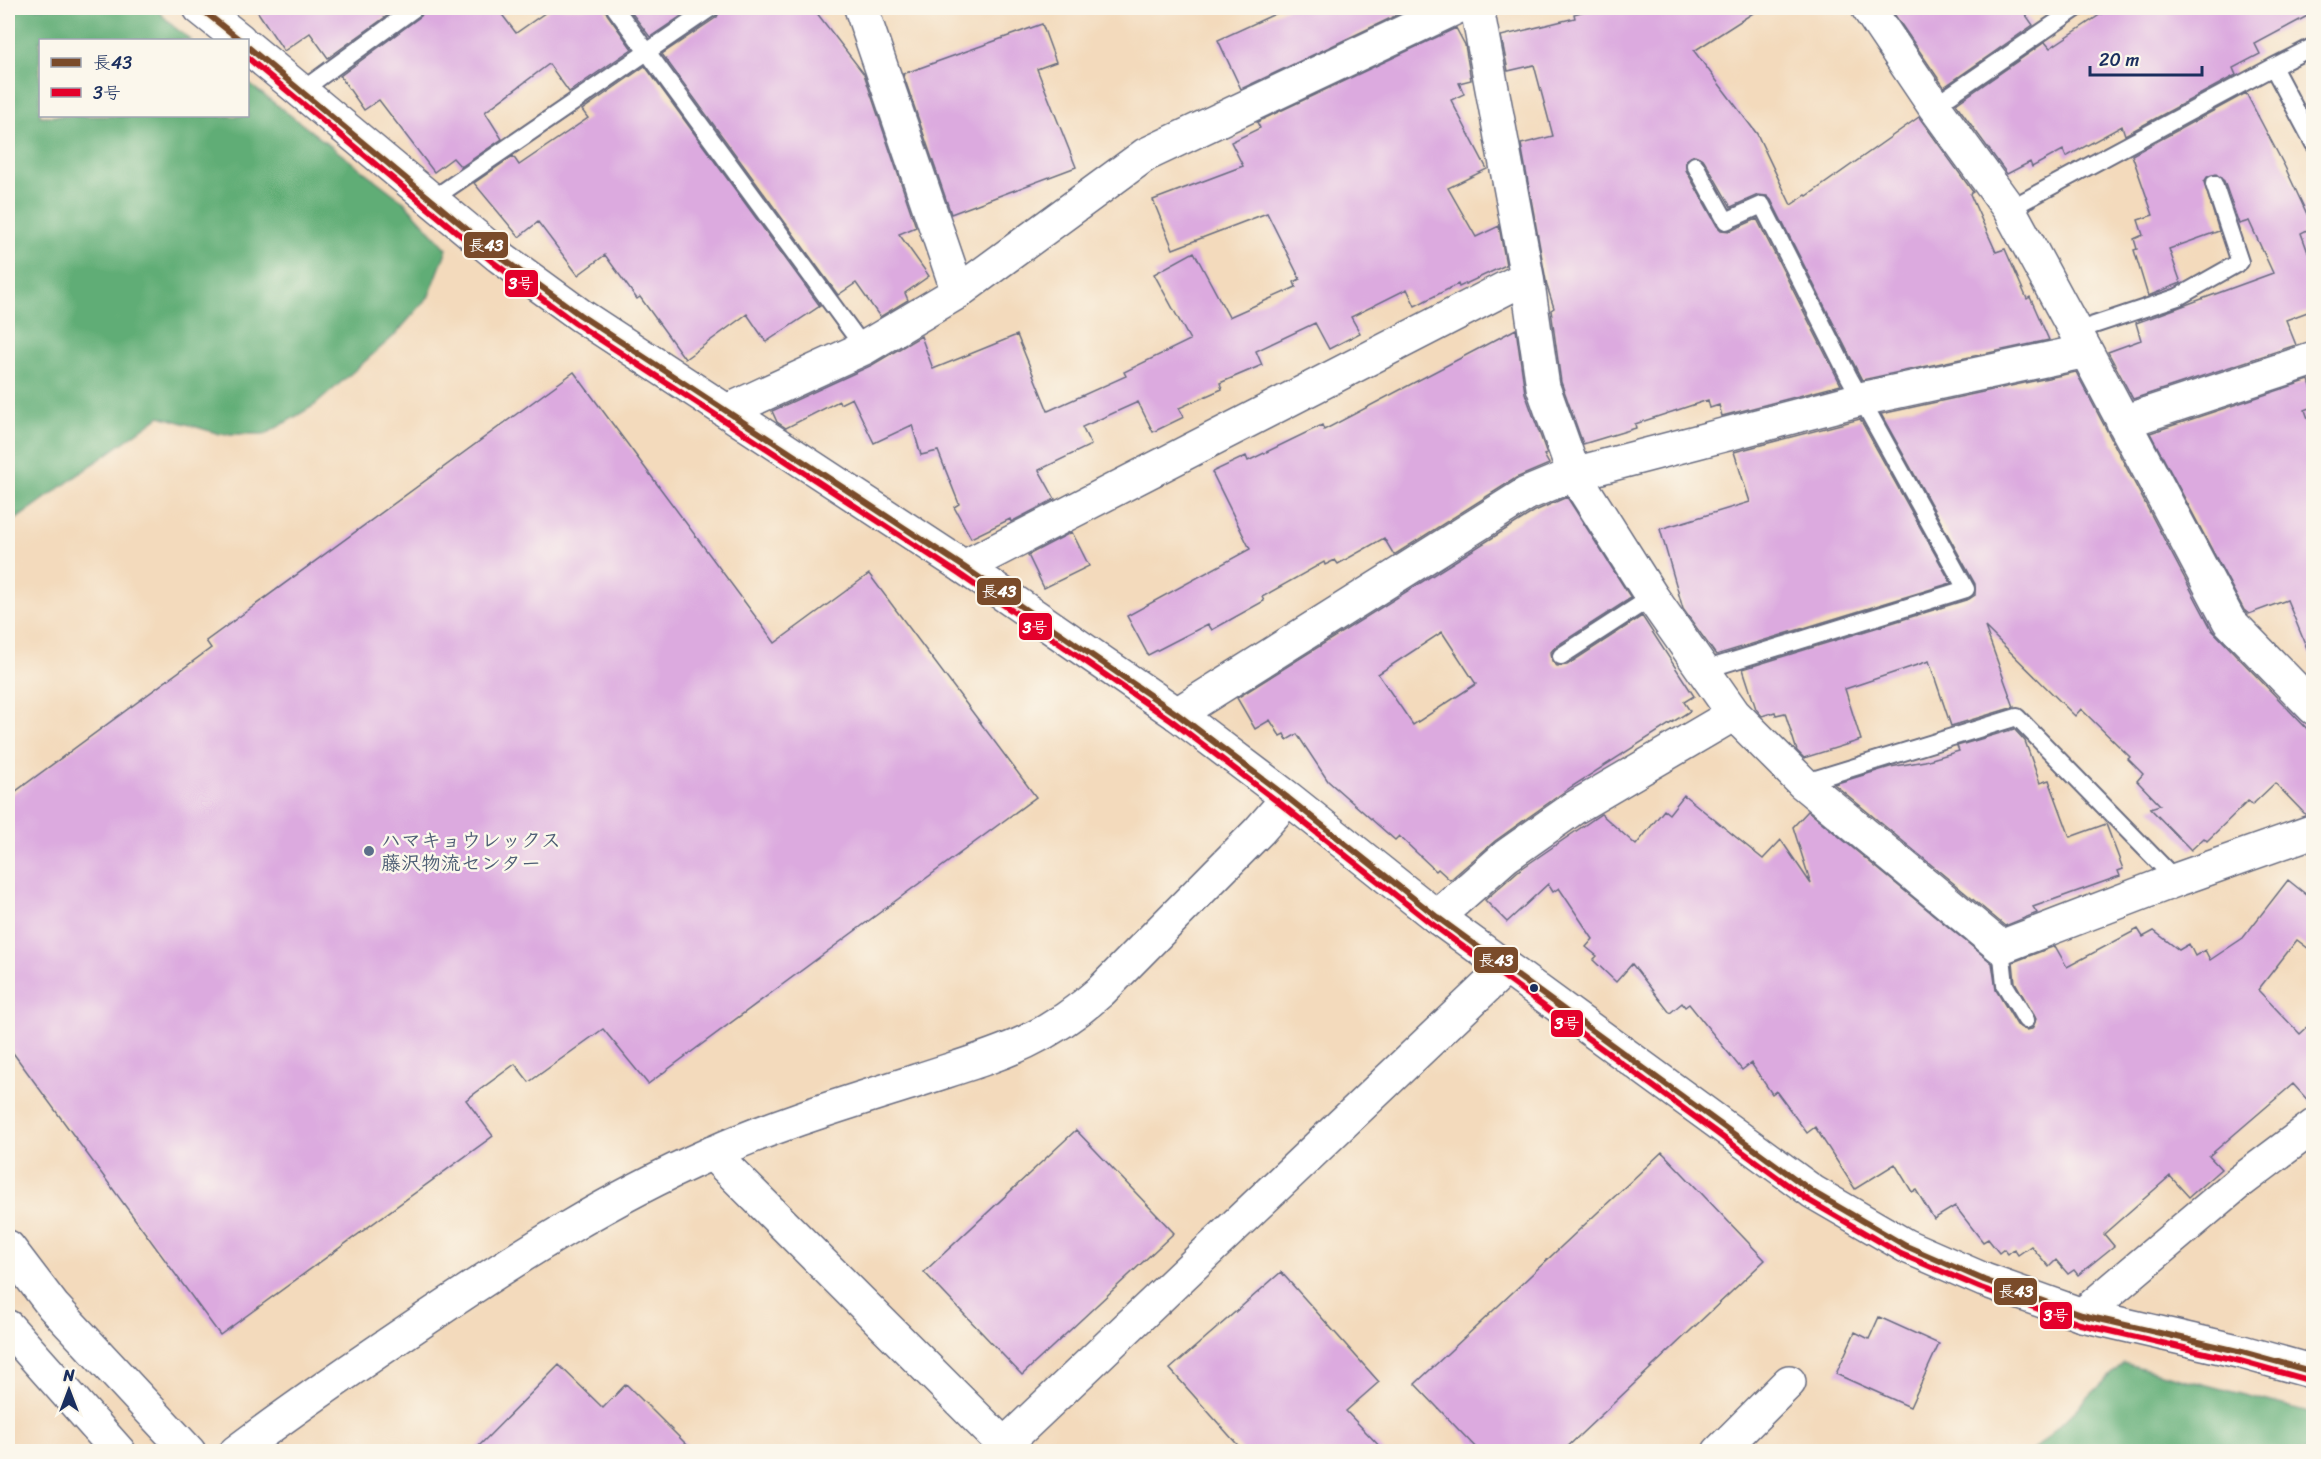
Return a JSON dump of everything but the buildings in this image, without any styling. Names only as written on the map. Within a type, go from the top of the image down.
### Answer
[{"type":"street","points":[[200,8],[239,39]]},
{"type":"street","points":[[861,8],[958,292]]},
{"type":"street","points":[[727,411],[864,348],[958,292],[1145,155],[1455,8]]},
{"type":"street","points":[[1477,8],[1527,277],[1543,387],[1574,474],[1652,597],[1734,714],[1803,783],[2001,947],[2176,880],[2313,831]]},
{"type":"street","points":[[1868,8],[1934,106],[2009,209],[2229,621],[2308,695]]},
{"type":"street","points":[[249,48],[498,256],[571,308],[964,567],[1177,714],[1288,798],[1437,917],[1824,1198],[1906,1246],[1952,1268],[2082,1315],[2242,1352],[2313,1372]]},
{"type":"street","points":[[964,567],[1527,277]]},
{"type":"street","points":[[1177,714],[1526,494],[1574,474],[2081,341]]},
{"type":"street","points":[[2123,422],[2313,359]]},
{"type":"street","points":[[1437,917],[1506,856],[1574,808],[1734,714]]},
{"type":"street","points":[[236,1452],[349,1370],[594,1211],[712,1153],[838,1106],[998,1055],[1055,1027],[1101,991],[1259,831],[1288,798]]},
{"type":"street","points":[[712,1153],[1008,1448],[1506,968]]},
{"type":"street","points":[[2082,1315],[2237,1184],[2313,1126]]},
{"type":"street","points":[[8,1247],[53,1306],[189,1452]]},
{"type":"street","points":[[8,1327],[119,1452]]},
{"type":"street","points":[[1719,1452],[1789,1382]]},
{"type":"lane","points":[[301,91],[415,8]]},
{"type":"lane","points":[[615,8],[864,348]]},
{"type":"lane","points":[[432,200],[711,8]]},
{"type":"lane","points":[[1934,106],[2077,8]]},
{"type":"lane","points":[[2009,209],[2313,46]]},
{"type":"lane","points":[[2273,67],[2313,144]]},
{"type":"lane","points":[[1695,165],[1726,221],[1762,205],[1861,399],[1966,589],[1704,670]]},
{"type":"lane","points":[[2081,341],[2178,297],[2241,262],[2214,184]]},
{"type":"lane","points":[[1561,656],[1652,597]]},
{"type":"lane","points":[[1803,783],[2017,717],[2176,880]]},
{"type":"lane","points":[[2001,947],[2005,985],[2026,1020]]},
{"type":"green space","points":[[8,8],[155,8],[190,39],[39,39],[39,117],[249,117],[249,84],[404,202],[447,249],[429,296],[395,335],[315,405],[266,434],[220,434],[160,416],[8,523]]},
{"type":"green space","points":[[2123,1363],[2313,1413],[2313,1451],[2033,1451]]},
{"type":"transit line","name":"長43","points":[[200,8],[239,39]]},
{"type":"transit line","name":"長43","points":[[249,48],[499,256],[580,315],[964,567],[1177,714],[1288,798],[1437,917],[1813,1192],[1906,1246],[1984,1280],[2082,1315],[2242,1352],[2314,1372]]},
{"type":"transit line","name":"3号","points":[[249,59],[494,263],[575,323],[959,574],[1172,721],[1432,924],[1808,1200],[1901,1254],[1981,1288],[2080,1324],[2240,1361],[2312,1381]]},
{"type":"place","name":"ハマキョウレックス 藤沢物流センター","points":[[369,851]]}]
